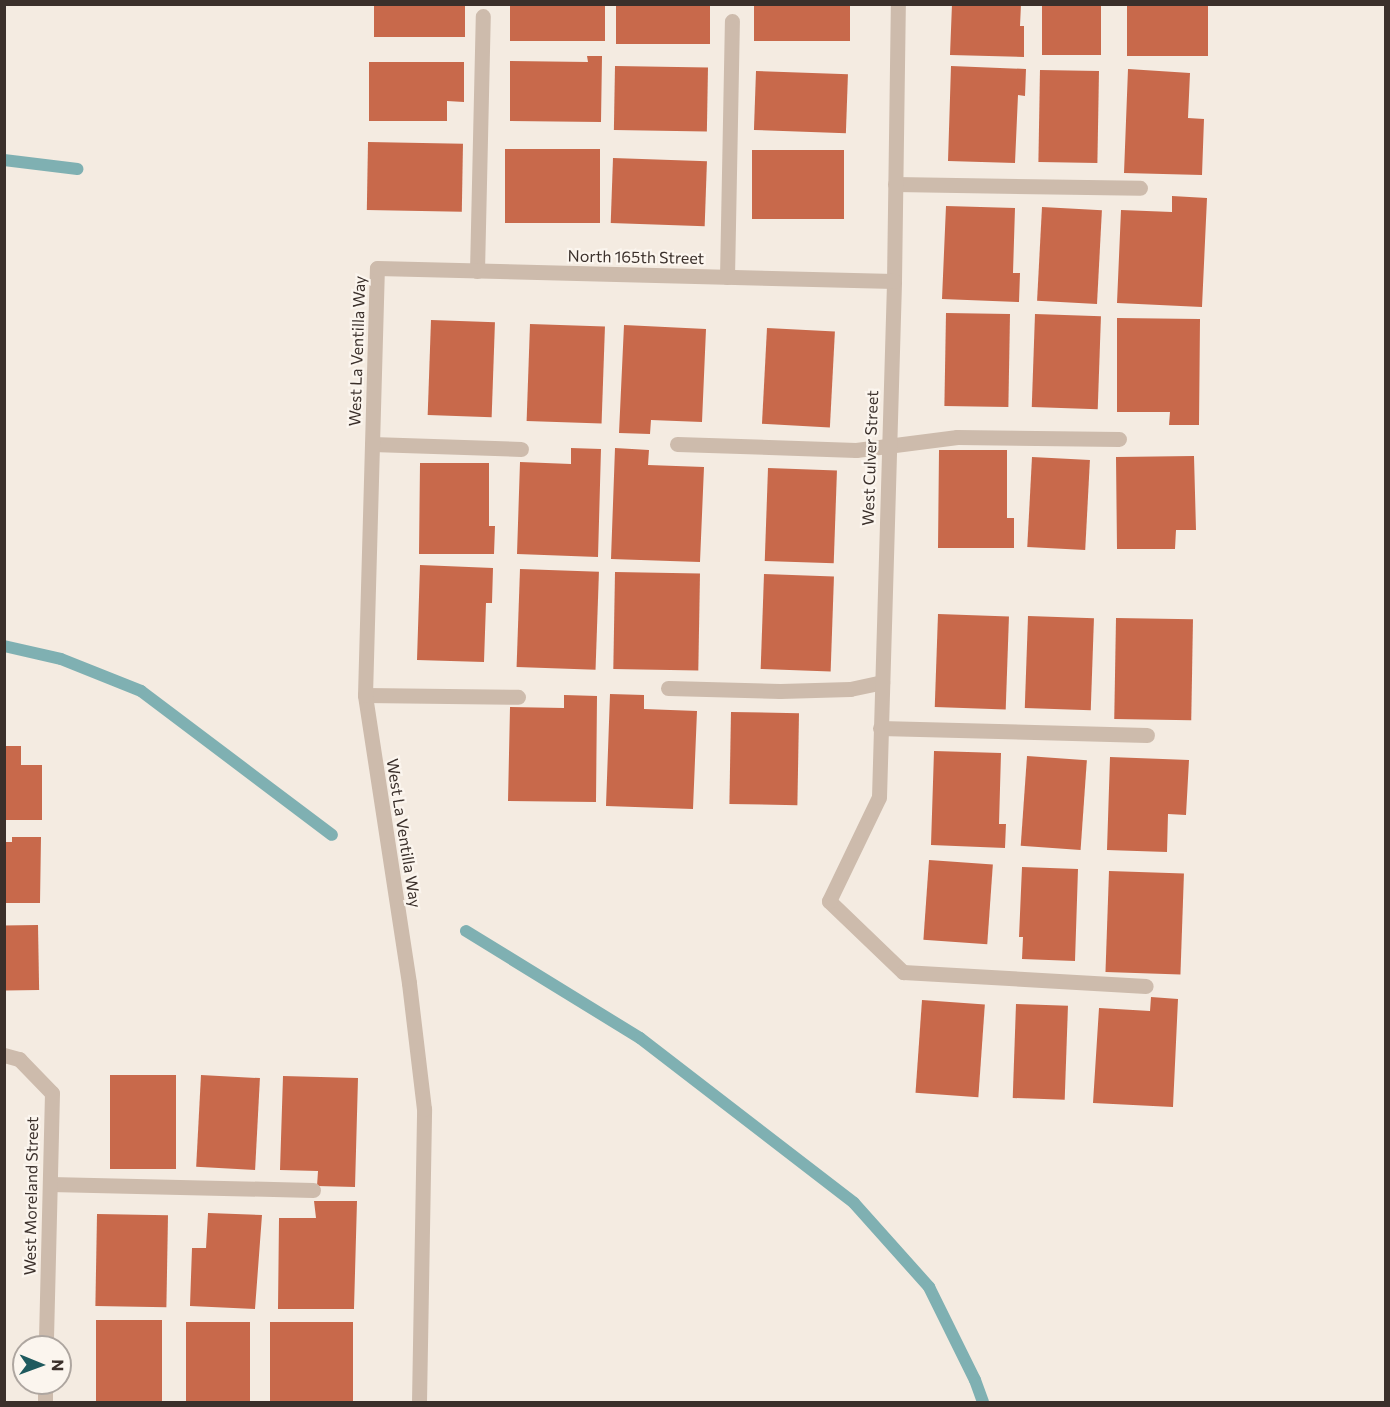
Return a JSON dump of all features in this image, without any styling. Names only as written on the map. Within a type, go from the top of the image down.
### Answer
[{"type":"street","name":"West Culver Street","points":[[898,4],[894,281],[879,797],[829,901],[903,972],[1146,986]]},
{"type":"street","points":[[477,271],[483,16]]},
{"type":"street","points":[[727,277],[732,21]]},
{"type":"street","points":[[896,184],[1140,188]]},
{"type":"street","name":"North 165th Street","points":[[377,268],[894,281]]},
{"type":"street","name":"West La Ventilla Way","points":[[377,268],[365,695],[409,983],[424,1109],[418,1402]]},
{"type":"street","points":[[677,444],[856,450],[957,437],[1119,439]]},
{"type":"street","points":[[372,444],[520,449]]},
{"type":"street","points":[[668,688],[780,691],[850,689],[882,682]]},
{"type":"street","points":[[365,695],[518,697]]},
{"type":"street","points":[[880,728],[1147,735]]},
{"type":"street","name":"West Moreland Street","points":[[12,1057],[52,1093],[46,1335]]},
{"type":"street","points":[[50,1184],[313,1190]]},
{"type":"building","points":[[374,4],[465,4],[465,37],[374,37]]},
{"type":"building","points":[[510,4],[605,4],[605,41],[510,41]]},
{"type":"building","points":[[616,4],[710,4],[710,44],[616,44]]},
{"type":"building","points":[[754,4],[850,4],[850,41],[754,41]]},
{"type":"building","points":[[952,4],[1021,4],[1020,26],[1024,26],[1024,57],[950,55]]},
{"type":"building","points":[[1042,4],[1101,4],[1101,55],[1042,55]]},
{"type":"building","points":[[1127,4],[1208,4],[1208,56],[1127,56]]},
{"type":"building","points":[[587,56],[602,56],[601,122],[510,121],[510,61],[588,62]]},
{"type":"building","points":[[369,62],[464,62],[464,102],[447,101],[447,121],[369,121]]},
{"type":"building","points":[[615,66],[708,68],[707,132],[614,130]]},
{"type":"building","points":[[951,66],[1026,69],[1025,96],[1018,95],[1015,163],[948,161]]},
{"type":"building","points":[[1128,69],[1190,73],[1188,118],[1204,119],[1202,175],[1124,173]]},
{"type":"building","points":[[1040,70],[1099,71],[1097,163],[1038,162]]},
{"type":"building","points":[[756,71],[848,74],[846,133],[754,130]]},
{"type":"building","points":[[368,142],[463,144],[462,212],[367,210]]},
{"type":"building","points":[[505,149],[600,149],[600,223],[505,223]]},
{"type":"building","points":[[752,150],[844,150],[844,219],[752,219]]},
{"type":"building","points":[[613,158],[707,161],[705,226],[611,223]]},
{"type":"building","points":[[1172,196],[1207,198],[1202,307],[1117,303],[1121,210],[1172,212]]},
{"type":"building","points":[[946,206],[1015,208],[1013,273],[1020,273],[1019,302],[942,299]]},
{"type":"building","points":[[1042,207],[1102,210],[1097,304],[1037,301]]},
{"type":"building","points":[[946,313],[1010,314],[1008,407],[944,406]]},
{"type":"building","points":[[1035,314],[1101,316],[1098,409],[1032,407]]},
{"type":"building","points":[[1117,318],[1200,319],[1199,425],[1169,425],[1170,412],[1117,412]]},
{"type":"building","points":[[431,320],[495,322],[492,417],[428,415]]},
{"type":"building","points":[[530,324],[605,327],[602,424],[527,421]]},
{"type":"building","points":[[624,325],[706,329],[702,422],[651,420],[650,434],[619,433]]},
{"type":"building","points":[[767,328],[835,332],[830,427],[762,424]]},
{"type":"building","points":[[571,448],[601,449],[598,557],[517,554],[520,462],[571,464]]},
{"type":"building","points":[[615,448],[649,450],[648,465],[704,467],[700,562],[611,559]]},
{"type":"building","points":[[939,450],[1007,450],[1007,518],[1014,518],[1014,548],[938,548]]},
{"type":"building","points":[[1194,456],[1196,530],[1176,530],[1175,549],[1117,549],[1116,457]]},
{"type":"building","points":[[1032,457],[1090,460],[1085,550],[1027,547]]},
{"type":"building","points":[[420,463],[489,463],[489,526],[495,526],[494,554],[419,554]]},
{"type":"building","points":[[768,468],[837,470],[834,563],[765,561]]},
{"type":"building","points":[[420,565],[493,568],[492,603],[486,603],[484,662],[417,660]]},
{"type":"building","points":[[520,569],[599,572],[596,670],[517,667]]},
{"type":"building","points":[[615,572],[700,573],[698,670],[613,669]]},
{"type":"building","points":[[764,574],[834,576],[831,671],[761,669]]},
{"type":"building","points":[[938,614],[1009,616],[1006,709],[935,707]]},
{"type":"building","points":[[1028,616],[1094,618],[1091,710],[1025,708]]},
{"type":"building","points":[[1116,618],[1193,619],[1191,720],[1114,719]]},
{"type":"building","points":[[610,694],[644,695],[644,709],[697,711],[693,809],[606,806]]},
{"type":"building","points":[[564,695],[597,696],[596,802],[508,801],[510,707],[564,708]]},
{"type":"building","points":[[731,712],[799,713],[797,805],[729,804]]},
{"type":"building","points":[[5,746],[21,746],[21,765],[42,765],[42,820],[5,820]]},
{"type":"building","points":[[934,751],[1001,753],[999,824],[1006,824],[1005,848],[931,845]]},
{"type":"building","points":[[1027,756],[1087,760],[1081,850],[1021,846]]},
{"type":"building","points":[[1110,757],[1189,760],[1186,815],[1168,814],[1167,852],[1107,850]]},
{"type":"building","points":[[12,837],[41,837],[40,903],[4,903],[4,842],[12,842]]},
{"type":"building","points":[[929,860],[993,864],[987,944],[923,940]]},
{"type":"building","points":[[1022,867],[1078,869],[1075,961],[1022,959],[1023,937],[1019,937]]},
{"type":"building","points":[[1109,871],[1184,874],[1180,975],[1105,972]]},
{"type":"building","points":[[38,925],[39,990],[5,991],[4,926]]},
{"type":"building","points":[[1151,997],[1178,999],[1173,1107],[1093,1103],[1099,1008],[1150,1011]]},
{"type":"building","points":[[922,1000],[985,1004],[978,1097],[916,1093]]},
{"type":"building","points":[[1016,1004],[1068,1006],[1065,1100],[1013,1098]]},
{"type":"building","points":[[110,1075],[176,1075],[176,1169],[110,1169]]},
{"type":"building","points":[[201,1075],[260,1078],[255,1170],[196,1167]]},
{"type":"building","points":[[283,1076],[358,1078],[355,1187],[317,1186],[318,1171],[280,1170]]},
{"type":"building","points":[[314,1201],[357,1201],[354,1309],[278,1309],[279,1218],[316,1218]]},
{"type":"building","points":[[208,1213],[262,1215],[255,1309],[190,1306],[192,1248],[206,1248]]},
{"type":"building","points":[[97,1214],[168,1215],[166,1307],[95,1306]]},
{"type":"building","points":[[96,1320],[162,1320],[162,1402],[96,1402]]},
{"type":"building","points":[[186,1322],[250,1322],[250,1402],[186,1402]]},
{"type":"building","points":[[270,1322],[353,1322],[353,1402],[270,1402]]},
{"type":"waterway","points":[[4,160],[77,169]]},
{"type":"waterway","points":[[4,646],[61,659],[141,691],[332,835]]},
{"type":"waterway","points":[[466,931],[640,1038],[854,1203],[929,1287],[975,1380],[983,1402]]}]
